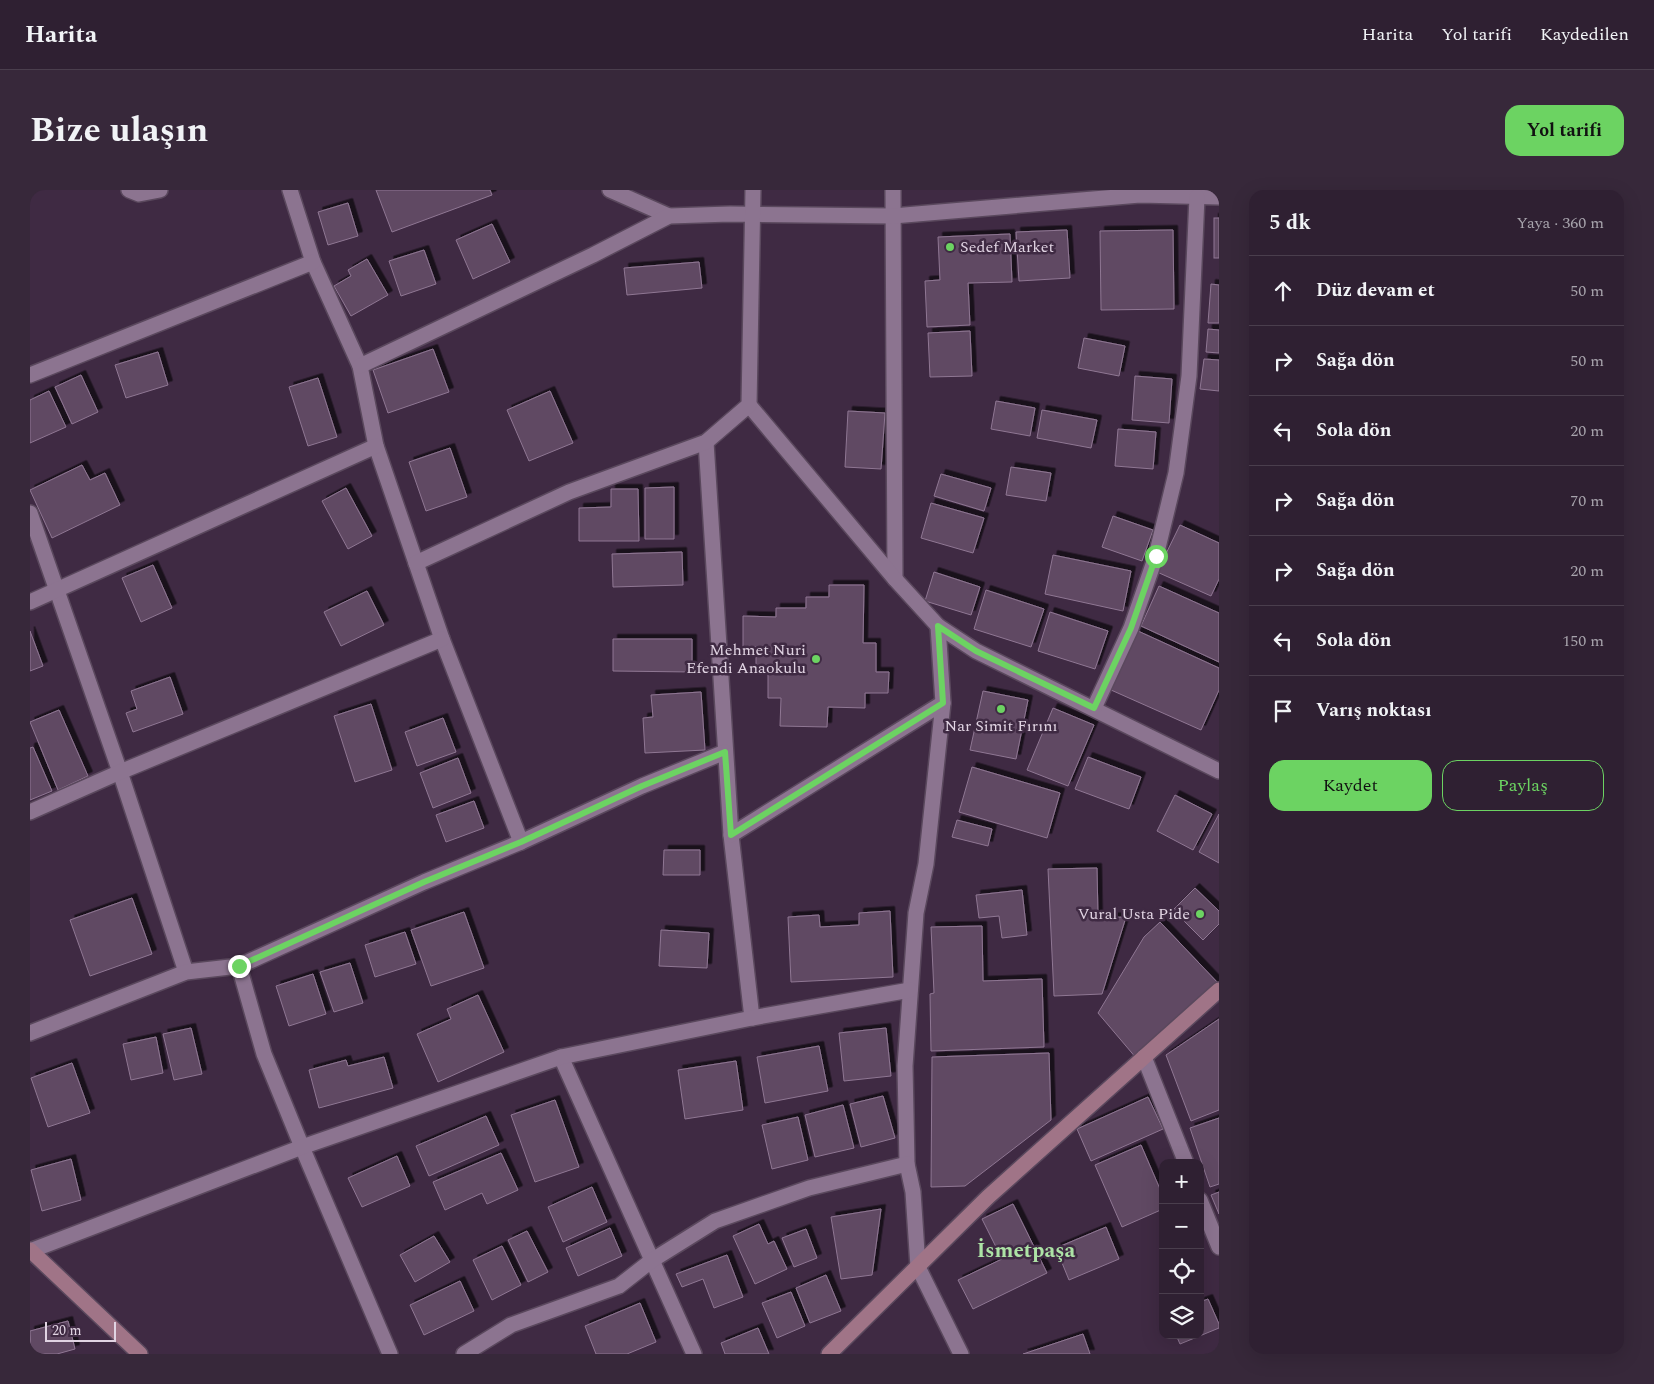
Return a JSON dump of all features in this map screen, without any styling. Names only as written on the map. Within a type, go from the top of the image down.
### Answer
[{"type":"street","points":[[129,190],[139,194],[160,190]]},
{"type":"street","points":[[290,190],[313,262],[360,366],[376,446],[442,639],[521,842]]},
{"type":"street","points":[[610,190],[669,216],[754,214],[893,216],[1140,195],[1219,198]]},
{"type":"street","points":[[753,190],[749,405],[895,579],[938,626],[976,651],[1219,771]]},
{"type":"street","points":[[893,190],[895,579]]},
{"type":"street","points":[[1094,708],[1131,628],[1156,556],[1176,473],[1189,376],[1198,197]]},
{"type":"street","points":[[360,366],[584,259],[669,216]]},
{"type":"street","points":[[30,375],[313,262]]},
{"type":"street","points":[[416,563],[569,492],[706,442],[749,405]]},
{"type":"street","points":[[706,442],[731,835],[752,1018]]},
{"type":"street","points":[[30,602],[376,446]]},
{"type":"street","points":[[30,513],[120,772],[186,972]]},
{"type":"street","points":[[938,626],[943,703],[926,864],[916,912],[905,1066],[907,1164],[913,1192],[918,1267],[961,1354]]},
{"type":"street","points":[[30,812],[120,772],[442,639]]},
{"type":"street","points":[[731,835],[943,703]]},
{"type":"street","points":[[30,1033],[186,972],[239,966],[424,882],[521,842],[642,786],[725,752]]},
{"type":"street","points":[[239,966],[264,1054],[390,1354]]},
{"type":"street","points":[[140,1354],[30,1251],[302,1147],[561,1057],[752,1018],[910,990]]},
{"type":"street","points":[[829,1354],[988,1198],[1219,990]]},
{"type":"street","points":[[561,1057],[694,1354]]},
{"type":"street","points":[[1144,1057],[1184,1159]]},
{"type":"street","points":[[464,1354],[512,1325],[619,1286],[651,1261],[715,1221],[809,1188],[907,1164]]},
{"type":"street","points":[[1202,1204],[1219,1247]]},
{"type":"building","points":[[376,190],[490,190],[492,195],[392,232]]},
{"type":"building","points":[[348,203],[358,236],[328,245],[318,212]]},
{"type":"building","points":[[1214,218],[1219,218],[1219,258],[1214,258]]},
{"type":"building","points":[[492,224],[510,262],[473,279],[456,240]]},
{"type":"building","points":[[1067,230],[1070,278],[1019,281],[1016,232]]},
{"type":"building","points":[[1173,230],[1174,309],[1101,310],[1100,231]]},
{"type":"building","points":[[1010,234],[1012,282],[968,283],[970,325],[927,327],[925,281],[940,280],[938,237]]},
{"type":"building","points":[[424,250],[436,284],[401,296],[389,261]]},
{"type":"building","points":[[367,259],[388,295],[351,316],[334,286],[351,276],[348,270]]},
{"type":"building","points":[[699,262],[702,288],[627,295],[624,268]]},
{"type":"building","points":[[1211,284],[1219,285],[1219,323],[1208,323]]},
{"type":"building","points":[[1208,329],[1219,330],[1219,353],[1206,352]]},
{"type":"building","points":[[970,331],[972,376],[930,377],[928,333]]},
{"type":"building","points":[[1084,338],[1125,346],[1119,376],[1078,368]]},
{"type":"building","points":[[433,349],[449,392],[388,413],[373,370]]},
{"type":"building","points":[[158,352],[168,385],[126,398],[115,365]]},
{"type":"building","points":[[1204,359],[1219,360],[1219,391],[1200,389]]},
{"type":"building","points":[[81,375],[98,412],[72,424],[55,387]]},
{"type":"building","points":[[1135,376],[1172,379],[1169,423],[1132,420]]},
{"type":"building","points":[[318,378],[337,437],[308,446],[289,387]]},
{"type":"building","points":[[49,391],[66,427],[30,443],[30,400]]},
{"type":"building","points":[[550,391],[573,443],[529,461],[507,410]]},
{"type":"building","points":[[996,401],[1035,408],[1030,436],[991,429]]},
{"type":"building","points":[[1042,410],[1097,420],[1091,448],[1037,438]]},
{"type":"building","points":[[848,411],[885,413],[881,469],[845,467]]},
{"type":"building","points":[[1118,429],[1156,432],[1153,469],[1115,466]]},
{"type":"building","points":[[450,448],[467,497],[426,511],[409,462]]},
{"type":"building","points":[[82,465],[90,480],[105,473],[120,505],[52,538],[30,490]]},
{"type":"building","points":[[1011,467],[1051,473],[1046,501],[1006,495]]},
{"type":"building","points":[[941,474],[991,488],[984,511],[934,496]]},
{"type":"building","points":[[674,487],[674,539],[645,539],[645,488]]},
{"type":"building","points":[[346,488],[372,536],[348,549],[322,501]]},
{"type":"building","points":[[611,489],[638,489],[639,541],[579,541],[579,508],[611,507]]},
{"type":"building","points":[[931,503],[984,518],[973,553],[921,538]]},
{"type":"building","points":[[1113,516],[1153,530],[1142,561],[1102,547]]},
{"type":"building","points":[[1180,525],[1219,543],[1219,579],[1211,596],[1157,572]]},
{"type":"building","points":[[682,552],[683,585],[613,587],[612,554]]},
{"type":"building","points":[[1053,555],[1131,571],[1123,611],[1045,594]]},
{"type":"building","points":[[153,565],[172,608],[141,622],[122,578]]},
{"type":"building","points":[[934,572],[980,587],[971,615],[925,601]]},
{"type":"building","name":"Mehmet Nuri Efendi Anaokulu","points":[[829,585],[864,585],[863,643],[876,643],[876,672],[889,672],[888,693],[865,693],[865,708],[828,707],[827,727],[780,726],[781,698],[768,698],[768,672],[756,672],[756,647],[743,647],[743,616],[776,617],[776,608],[806,608],[806,597],[829,597]]},
{"type":"building","points":[[1159,586],[1219,613],[1219,662],[1141,626]]},
{"type":"building","points":[[986,590],[1044,609],[1031,647],[974,629]]},
{"type":"building","points":[[367,591],[384,625],[341,646],[324,612]]},
{"type":"building","points":[[1050,612],[1108,631],[1095,669],[1038,651]]},
{"type":"building","points":[[30,631],[43,666],[30,671]]},
{"type":"building","points":[[1138,631],[1219,668],[1219,690],[1201,730],[1111,690]]},
{"type":"building","points":[[613,639],[692,639],[692,672],[613,671]]},
{"type":"building","points":[[170,677],[183,714],[133,732],[126,713],[137,709],[131,691]]},
{"type":"building","points":[[983,691],[1028,700],[1016,759],[970,750]]},
{"type":"building","points":[[701,692],[705,750],[645,753],[643,718],[653,717],[651,695]]},
{"type":"building","points":[[371,704],[392,770],[355,782],[334,716]]},
{"type":"building","points":[[1053,708],[1094,725],[1068,786],[1027,770]]},
{"type":"building","points":[[59,710],[88,776],[58,790],[30,722]]},
{"type":"building","points":[[443,718],[456,752],[417,766],[405,732]]},
{"type":"building","points":[[33,747],[52,791],[30,800],[30,748]]},
{"type":"building","points":[[1088,757],[1141,777],[1129,809],[1075,789]]},
{"type":"building","points":[[458,758],[471,793],[433,808],[420,773]]},
{"type":"building","points":[[972,767],[1060,793],[1047,838],[959,812]]},
{"type":"building","points":[[1175,795],[1212,814],[1193,850],[1157,831]]},
{"type":"building","points":[[474,801],[484,828],[446,842],[436,815]]},
{"type":"building","points":[[1219,814],[1219,863],[1199,852]]},
{"type":"building","points":[[957,820],[992,829],[988,846],[952,837]]},
{"type":"building","points":[[664,850],[700,850],[700,875],[663,875]]},
{"type":"building","points":[[1097,868],[1098,918],[1126,917],[1102,994],[1054,996],[1048,869]]},
{"type":"building","points":[[1195,888],[1219,911],[1219,924],[1203,940],[1173,910]]},
{"type":"building","points":[[1022,890],[1027,935],[1002,938],[999,916],[979,918],[976,895]]},
{"type":"building","points":[[132,898],[152,954],[90,976],[70,920]]},
{"type":"building","points":[[890,911],[893,977],[791,982],[788,917],[819,915],[820,927],[859,925],[859,913]]},
{"type":"building","points":[[464,912],[484,968],[431,986],[411,930]]},
{"type":"building","points":[[1160,922],[1218,983],[1137,1059],[1098,1013],[1144,937]]},
{"type":"building","points":[[982,926],[983,981],[1042,979],[1044,1047],[931,1051],[930,994],[934,993],[931,927]]},
{"type":"building","points":[[661,930],[709,933],[707,968],[659,966]]},
{"type":"building","points":[[405,932],[416,964],[375,977],[365,945]]},
{"type":"building","points":[[350,963],[363,1003],[334,1012],[320,972]]},
{"type":"building","points":[[313,974],[326,1014],[289,1026],[276,986]]},
{"type":"building","points":[[478,995],[504,1052],[438,1082],[417,1034],[451,1019],[447,1009]]},
{"type":"building","points":[[1219,1019],[1219,1110],[1191,1121],[1166,1055]]},
{"type":"building","points":[[191,1028],[202,1074],[174,1080],[163,1034]]},
{"type":"building","points":[[886,1028],[891,1076],[844,1081],[839,1033]]},
{"type":"building","points":[[156,1037],[163,1073],[131,1080],[123,1044]]},
{"type":"building","points":[[819,1046],[828,1091],[765,1103],[757,1057]]},
{"type":"building","points":[[1049,1053],[1051,1120],[965,1186],[931,1187],[932,1057]]},
{"type":"building","points":[[384,1057],[393,1088],[319,1108],[309,1070],[346,1060],[348,1066]]},
{"type":"building","points":[[736,1061],[743,1110],[685,1119],[678,1070]]},
{"type":"building","points":[[72,1063],[90,1113],[48,1127],[31,1078]]},
{"type":"building","points":[[883,1096],[895,1138],[861,1147],[850,1104]]},
{"type":"building","points":[[1148,1097],[1163,1129],[1091,1161],[1077,1129]]},
{"type":"building","points":[[555,1100],[579,1167],[535,1182],[511,1115]]},
{"type":"building","points":[[843,1105],[854,1148],[815,1157],[805,1115]]},
{"type":"building","points":[[486,1116],[499,1145],[429,1176],[416,1146]]},
{"type":"building","points":[[798,1117],[808,1160],[772,1169],[762,1125]]},
{"type":"building","points":[[1219,1118],[1219,1184],[1210,1187],[1204,1169],[1204,1159],[1201,1159],[1190,1128]]},
{"type":"building","points":[[1141,1145],[1159,1187],[1159,1211],[1122,1227],[1095,1165]]},
{"type":"building","points":[[501,1153],[518,1190],[487,1204],[482,1193],[445,1210],[433,1182]]},
{"type":"building","points":[[397,1156],[410,1186],[362,1207],[348,1178]]},
{"type":"building","points":[[71,1159],[81,1200],[42,1211],[31,1170]]},
{"type":"building","points":[[592,1187],[607,1222],[563,1242],[548,1207]]},
{"type":"building","points":[[1219,1192],[1219,1214],[1211,1195]]},
{"type":"building","points":[[1013,1204],[1047,1273],[973,1309],[958,1280],[1002,1259],[982,1219]]},
{"type":"building","points":[[881,1209],[872,1275],[841,1279],[831,1217]]},
{"type":"building","points":[[759,1224],[768,1244],[774,1241],[787,1269],[755,1284],[733,1236]]},
{"type":"building","points":[[1106,1227],[1119,1259],[1069,1280],[1056,1248]]},
{"type":"building","points":[[610,1228],[622,1256],[578,1276],[566,1248]]},
{"type":"building","points":[[806,1229],[817,1258],[794,1267],[782,1238]]},
{"type":"building","points":[[527,1231],[548,1272],[528,1282],[508,1240]]},
{"type":"building","points":[[434,1236],[450,1262],[415,1282],[400,1255]]},
{"type":"building","points":[[502,1246],[521,1285],[492,1300],[473,1260]]},
{"type":"building","points":[[727,1255],[743,1297],[714,1308],[703,1279],[682,1287],[676,1274]]},
{"type":"building","points":[[826,1275],[841,1311],[810,1323],[796,1288]]},
{"type":"building","points":[[460,1281],[474,1311],[424,1335],[410,1305]]},
{"type":"building","points":[[791,1292],[805,1326],[777,1338],[762,1303]]},
{"type":"building","points":[[1208,1299],[1219,1328],[1204,1334],[1204,1300]]},
{"type":"building","points":[[640,1303],[656,1342],[627,1354],[596,1354],[585,1326]]},
{"type":"building","points":[[68,1321],[75,1349],[57,1354],[31,1354],[30,1331]]},
{"type":"building","points":[[758,1328],[769,1354],[725,1354],[721,1343]]},
{"type":"building","points":[[1083,1334],[1090,1354],[1023,1354]]},
{"type":"building","points":[[1178,1339],[1192,1339],[1180,1344]]},
{"type":"place","name":"Sedef Market","points":[[950,247]]},
{"type":"place","name":"Mehmet Nuri Efendi Anaokulu","points":[[816,659]]},
{"type":"place","name":"Nar Simit Fırını","points":[[1001,709]]},
{"type":"place","name":"Vural Usta Pide","points":[[1200,914]]},
{"type":"district","name":"İsmetpaşa","points":[[1026,1251]]},
{"type":"route","points":[[239,966],[424,882],[521,842],[642,786],[725,752],[731,835],[943,703],[938,626],[976,651],[1011,666],[1094,708],[1131,628],[1156,556]]}]
